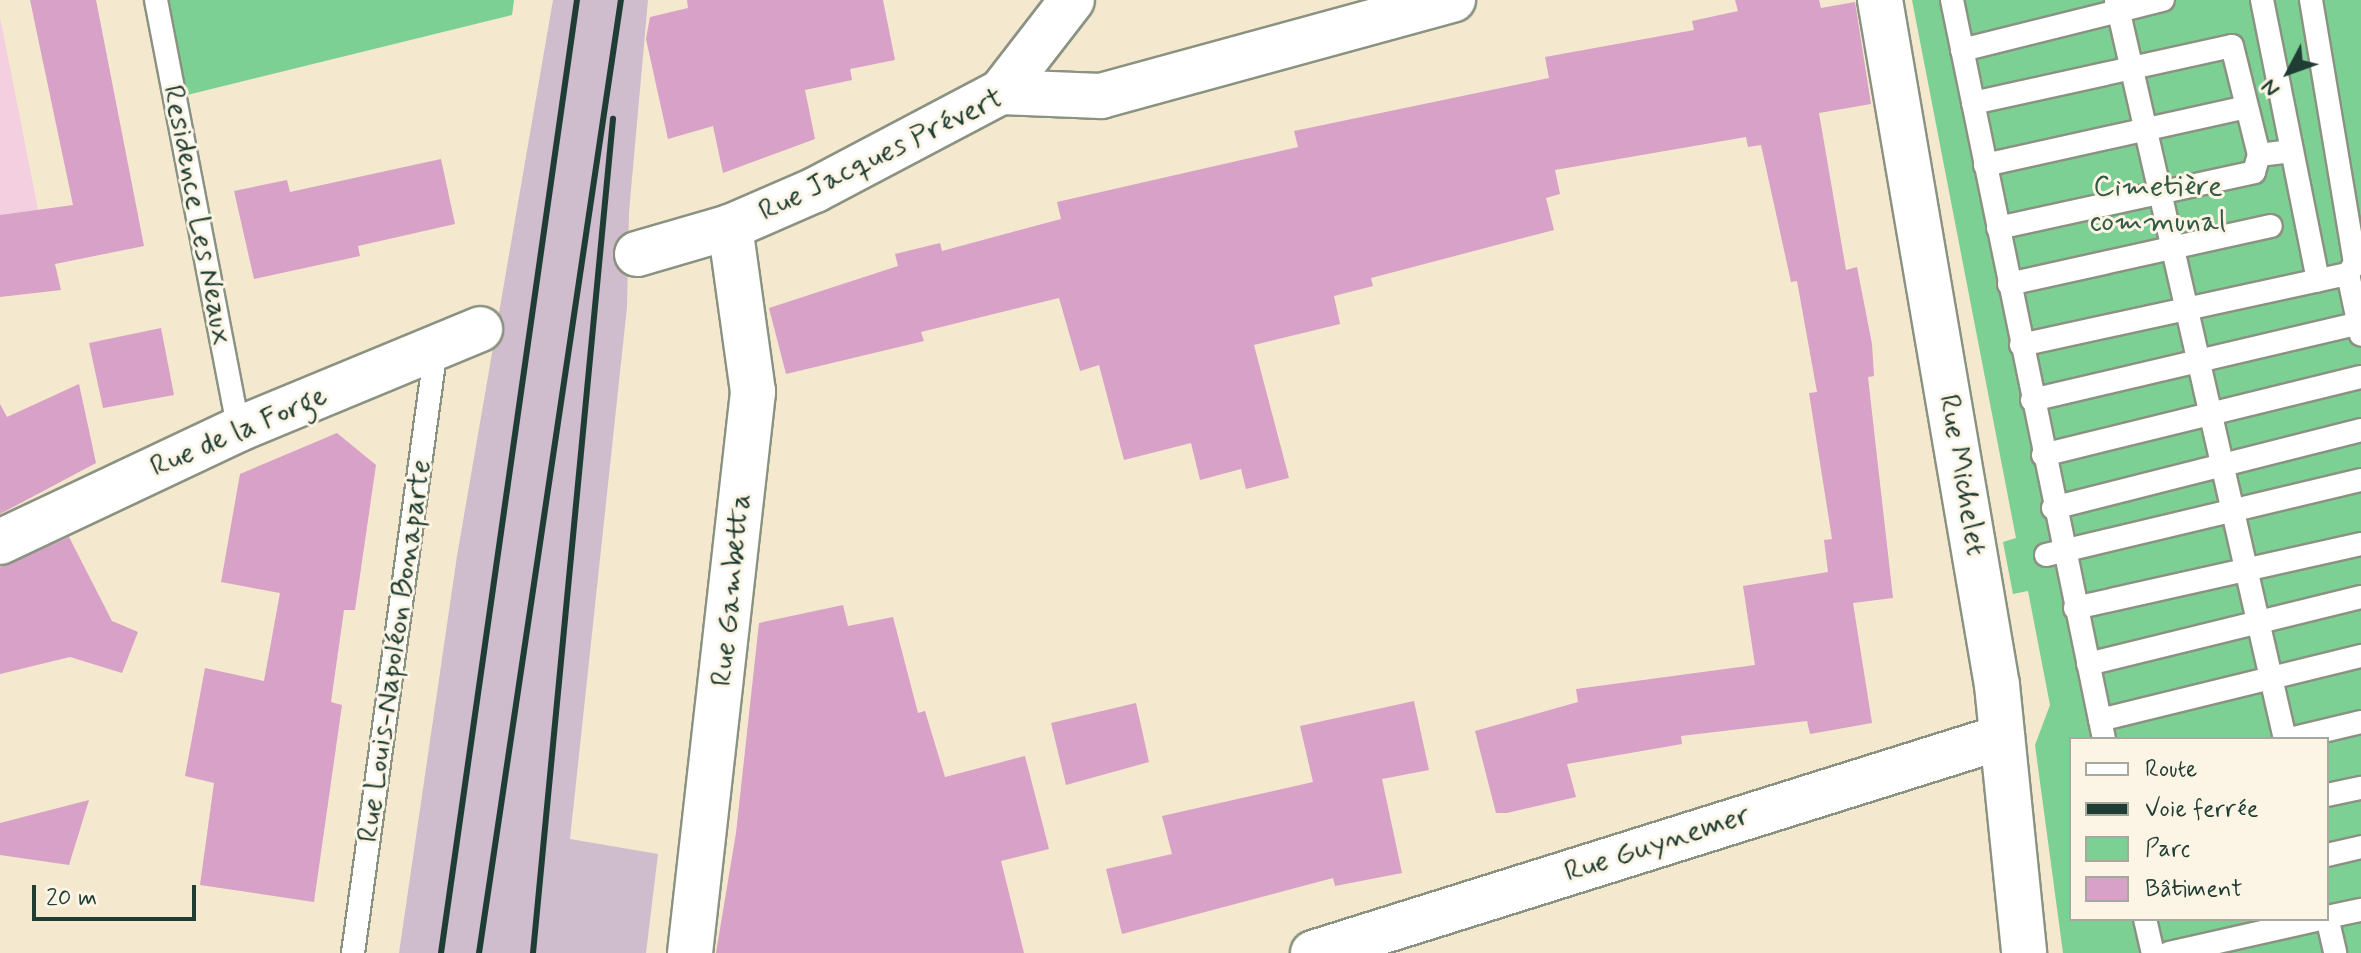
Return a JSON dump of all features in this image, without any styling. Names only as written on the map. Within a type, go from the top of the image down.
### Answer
[{"type":"street","points":[[1001,92],[1072,0]]},
{"type":"street","name":"Rue Jacques Prévert","points":[[637,254],[730,227],[815,190],[1001,92],[1101,96],[1453,0]]},
{"type":"street","name":"Rue Michelet","points":[[1880,0],[1995,670],[2024,953]]},
{"type":"street","name":"Rue Gambetta","points":[[690,953],[753,392],[730,227]]},
{"type":"street","name":"Rue de la Forge","points":[[0,542],[239,429],[480,329]]},
{"type":"street","name":"Rue Guynemer","points":[[1313,953],[2002,737]]},
{"type":"lane","name":"Residence Les Neaux","points":[[156,0],[239,429]]},
{"type":"lane","points":[[1952,0],[2053,508],[2054,554],[2075,608],[2102,730],[2271,678],[2361,656]]},
{"type":"lane","points":[[1962,50],[2118,6],[2163,0]]},
{"type":"lane","points":[[2262,0],[2318,280]]},
{"type":"lane","points":[[2032,400],[2360,327],[2348,274],[2355,263],[2311,0]]},
{"type":"lane","points":[[2118,6],[2257,622],[2287,737]]},
{"type":"lane","points":[[1973,103],[2232,46],[2259,155],[2254,172],[1998,228]]},
{"type":"lane","points":[[1985,165],[2247,107]]},
{"type":"lane","points":[[2259,155],[2292,151]]},
{"type":"lane","points":[[2009,284],[2271,226]]},
{"type":"lane","points":[[2021,345],[2348,274]]},
{"type":"lane","name":"Rue Louis-Napoléon Bonaparte","points":[[353,953],[436,348]]},
{"type":"lane","points":[[2043,455],[2361,377]]},
{"type":"lane","points":[[2053,508],[2361,430]]},
{"type":"lane","points":[[2054,554],[2361,480]]},
{"type":"lane","points":[[2075,608],[2361,544]]},
{"type":"lane","points":[[2088,664],[2361,597]]},
{"type":"lane","points":[[2297,737],[2361,722]]},
{"type":"lane","points":[[2329,795],[2361,788]]},
{"type":"lane","points":[[2329,855],[2361,847]]},
{"type":"lane","points":[[2329,917],[2361,910]]},
{"type":"lane","points":[[2145,921],[2153,953]]},
{"type":"lane","points":[[2169,953],[2311,921]]},
{"type":"lane","points":[[2328,921],[2335,953]]},
{"type":"shaded area","points":[[553,0],[648,0],[629,212],[627,307],[570,839],[658,854],[646,953],[399,953],[457,556]]},
{"type":"shaded area","points":[[0,17],[38,210],[0,215]]},
{"type":"green space","points":[[156,0],[514,0],[512,15],[175,98]]},
{"type":"green space","name":"Cimetière communal","points":[[1912,0],[2361,0],[2361,953],[2063,953],[2035,745],[2050,705],[2028,591],[2013,594],[2003,542],[2016,538]]},
{"type":"building","points":[[30,0],[96,0],[144,246],[55,264],[61,290],[0,297],[0,215],[73,205]]},
{"type":"building","points":[[687,0],[883,0],[895,60],[850,69],[852,80],[805,90],[815,139],[723,173],[713,126],[668,139],[646,39],[650,17],[688,8]]},
{"type":"building","points":[[1735,0],[1819,0],[1821,8],[1855,2],[1871,104],[1819,113],[1846,270],[1857,267],[1872,344],[1874,376],[1868,377],[1893,598],[1853,603],[1872,723],[1810,734],[1807,721],[1681,736],[1682,744],[1567,764],[1576,797],[1507,813],[1496,813],[1475,731],[1578,702],[1576,689],[1755,665],[1743,586],[1828,572],[1824,540],[1832,539],[1809,393],[1817,392],[1797,281],[1791,282],[1761,145],[1748,147],[1746,137],[1555,170],[1560,194],[1546,198],[1554,230],[1371,278],[1373,286],[1334,296],[1340,324],[1254,345],[1289,478],[1246,489],[1241,469],[1200,480],[1191,443],[1124,460],[1099,365],[1080,371],[1059,298],[921,332],[924,341],[786,374],[769,308],[898,266],[895,254],[940,243],[942,251],[1061,219],[1057,202],[1298,147],[1294,131],[1549,78],[1545,57],[1694,30],[1692,21],[1738,11]]},
{"type":"building","points":[[441,159],[455,224],[358,246],[360,256],[254,279],[234,191],[287,180],[290,192]]},
{"type":"building","points":[[161,328],[174,395],[103,408],[89,343]]},
{"type":"building","points":[[79,384],[96,463],[0,514],[0,404],[7,417]]},
{"type":"building","points":[[337,433],[376,465],[355,610],[344,610],[331,702],[342,705],[314,902],[200,885],[214,783],[185,776],[205,668],[264,681],[280,593],[221,582],[240,474]]},
{"type":"building","points":[[69,537],[112,621],[138,632],[122,673],[70,657],[0,674],[0,567]]},
{"type":"building","points":[[843,605],[848,626],[893,617],[918,713],[925,711],[945,777],[1025,756],[1049,849],[1001,861],[1024,953],[716,953],[736,833],[759,623]]},
{"type":"building","points":[[1414,701],[1429,770],[1382,779],[1402,873],[1335,886],[1333,878],[1122,934],[1106,869],[1172,854],[1162,816],[1313,782],[1300,726]]},
{"type":"building","points":[[1136,703],[1149,762],[1066,785],[1051,723]]},
{"type":"building","points":[[89,800],[69,865],[0,855],[0,823]]},
{"type":"railway","points":[[441,953],[577,0]]},
{"type":"railway","points":[[479,953],[621,0]]},
{"type":"railway","points":[[533,953],[613,119]]}]
